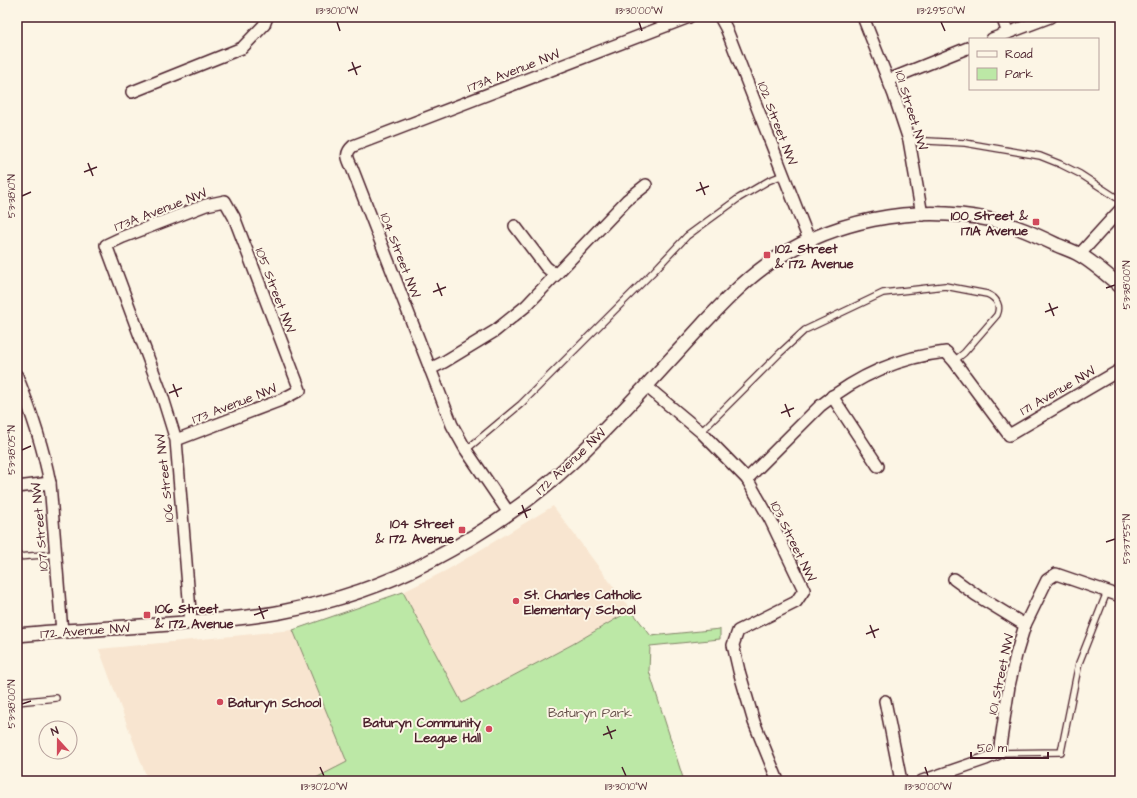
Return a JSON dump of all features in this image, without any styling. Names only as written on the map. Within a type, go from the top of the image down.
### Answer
[{"type":"street","points":[[132,92],[242,48],[264,25],[267,17]]},
{"type":"street","name":"173A Avenue NW","points":[[348,150],[353,146],[689,17]]},
{"type":"street","name":"102 Street NW","points":[[720,17],[726,28],[809,240]]},
{"type":"street","name":"101 Street NW","points":[[863,17],[888,80],[909,140],[922,215]]},
{"type":"street","points":[[1002,17],[1008,33]]},
{"type":"street","points":[[995,38],[1050,17]]},
{"type":"street","points":[[888,80],[969,48]]},
{"type":"street","name":"104 Street NW","points":[[348,150],[347,154],[352,168],[452,425],[466,450],[509,513]]},
{"type":"street","points":[[430,369],[495,331],[526,306],[627,200],[646,185]]},
{"type":"street","name":"173A Avenue NW","points":[[106,245],[123,237],[206,206],[225,201]]},
{"type":"street","name":"105 Street NW","points":[[225,201],[234,217],[300,390]]},
{"type":"street","points":[[1080,255],[1120,210]]},
{"type":"street","name":"172 Avenue NW","points":[[17,635],[191,622],[277,613],[319,604],[358,592],[406,573],[453,548],[509,513],[567,466],[646,386],[738,288],[784,253],[825,233],[859,223],[900,216],[941,214],[977,217],[1004,223],[1024,230],[1080,255],[1108,275],[1120,286]]},
{"type":"street","points":[[515,226],[546,267],[556,275]]},
{"type":"street","name":"106 Street NW","points":[[106,245],[162,395],[176,440],[191,622]]},
{"type":"street","points":[[747,479],[820,406],[832,396],[857,381],[885,367],[930,354],[946,352],[954,361]]},
{"type":"street","name":"171 Avenue NW","points":[[954,361],[1009,435],[1120,370]]},
{"type":"street","name":"107 Street NW","points":[[17,376],[33,418],[50,483],[62,632]]},
{"type":"street","name":"103 Street NW","points":[[646,386],[701,432],[747,479],[770,519],[804,590],[796,602],[738,631],[733,645],[754,722],[778,781]]},
{"type":"street","name":"173 Avenue NW","points":[[176,440],[281,400],[300,390]]},
{"type":"street","points":[[832,396],[878,466]]},
{"type":"street","points":[[17,486],[50,483]]},
{"type":"street","name":"101 Street NW","points":[[1000,753],[1009,686],[1016,655],[1025,625],[1047,580],[1056,574],[1107,592]]},
{"type":"street","name":"101 Street NW","points":[[954,579],[976,595],[1025,625]]},
{"type":"street","points":[[1107,592],[1120,596]]},
{"type":"street","points":[[885,701],[901,781]]},
{"type":"street","points":[[922,781],[1000,753]]},
{"type":"lane","points":[[909,140],[965,143],[1040,156],[1080,174],[1120,200]]},
{"type":"lane","points":[[466,450],[520,404],[654,271],[687,236],[739,198],[768,181],[783,175]]},
{"type":"lane","points":[[701,432],[805,330],[883,293],[945,286],[987,294],[994,298],[999,308],[997,315],[964,354],[954,361]]},
{"type":"lane","points":[[17,557],[56,554]]},
{"type":"lane","points":[[1000,753],[1061,752],[1079,663],[1107,592]]},
{"type":"lane","points":[[17,702],[56,698]]},
{"type":"shaded area","name":"St. Charles Catholic Elementary School","points":[[553,506],[631,610],[573,644],[462,703],[403,592],[447,570]]},
{"type":"shaded area","name":"Baturyn School","points":[[293,630],[347,762],[310,781],[148,781],[99,649]]},
{"type":"green space","name":"Baturyn Park","points":[[403,592],[462,703],[573,644],[631,610],[651,636],[720,629],[720,639],[650,646],[649,671],[684,781],[310,781],[347,762],[293,630]]},
{"type":"place","name":"100 Street & 171A Avenue","points":[[1036,222]]},
{"type":"place","name":"102 Street & 172 Avenue","points":[[767,255]]},
{"type":"place","name":"104 Street & 172 Avenue","points":[[462,530]]},
{"type":"place","name":"St. Charles Catholic Elementary School","points":[[516,601]]},
{"type":"place","name":"106 Street & 172 Avenue","points":[[147,615]]},
{"type":"place","name":"Baturyn School","points":[[220,702]]},
{"type":"place","name":"Baturyn Community League Hall","points":[[489,729]]}]
